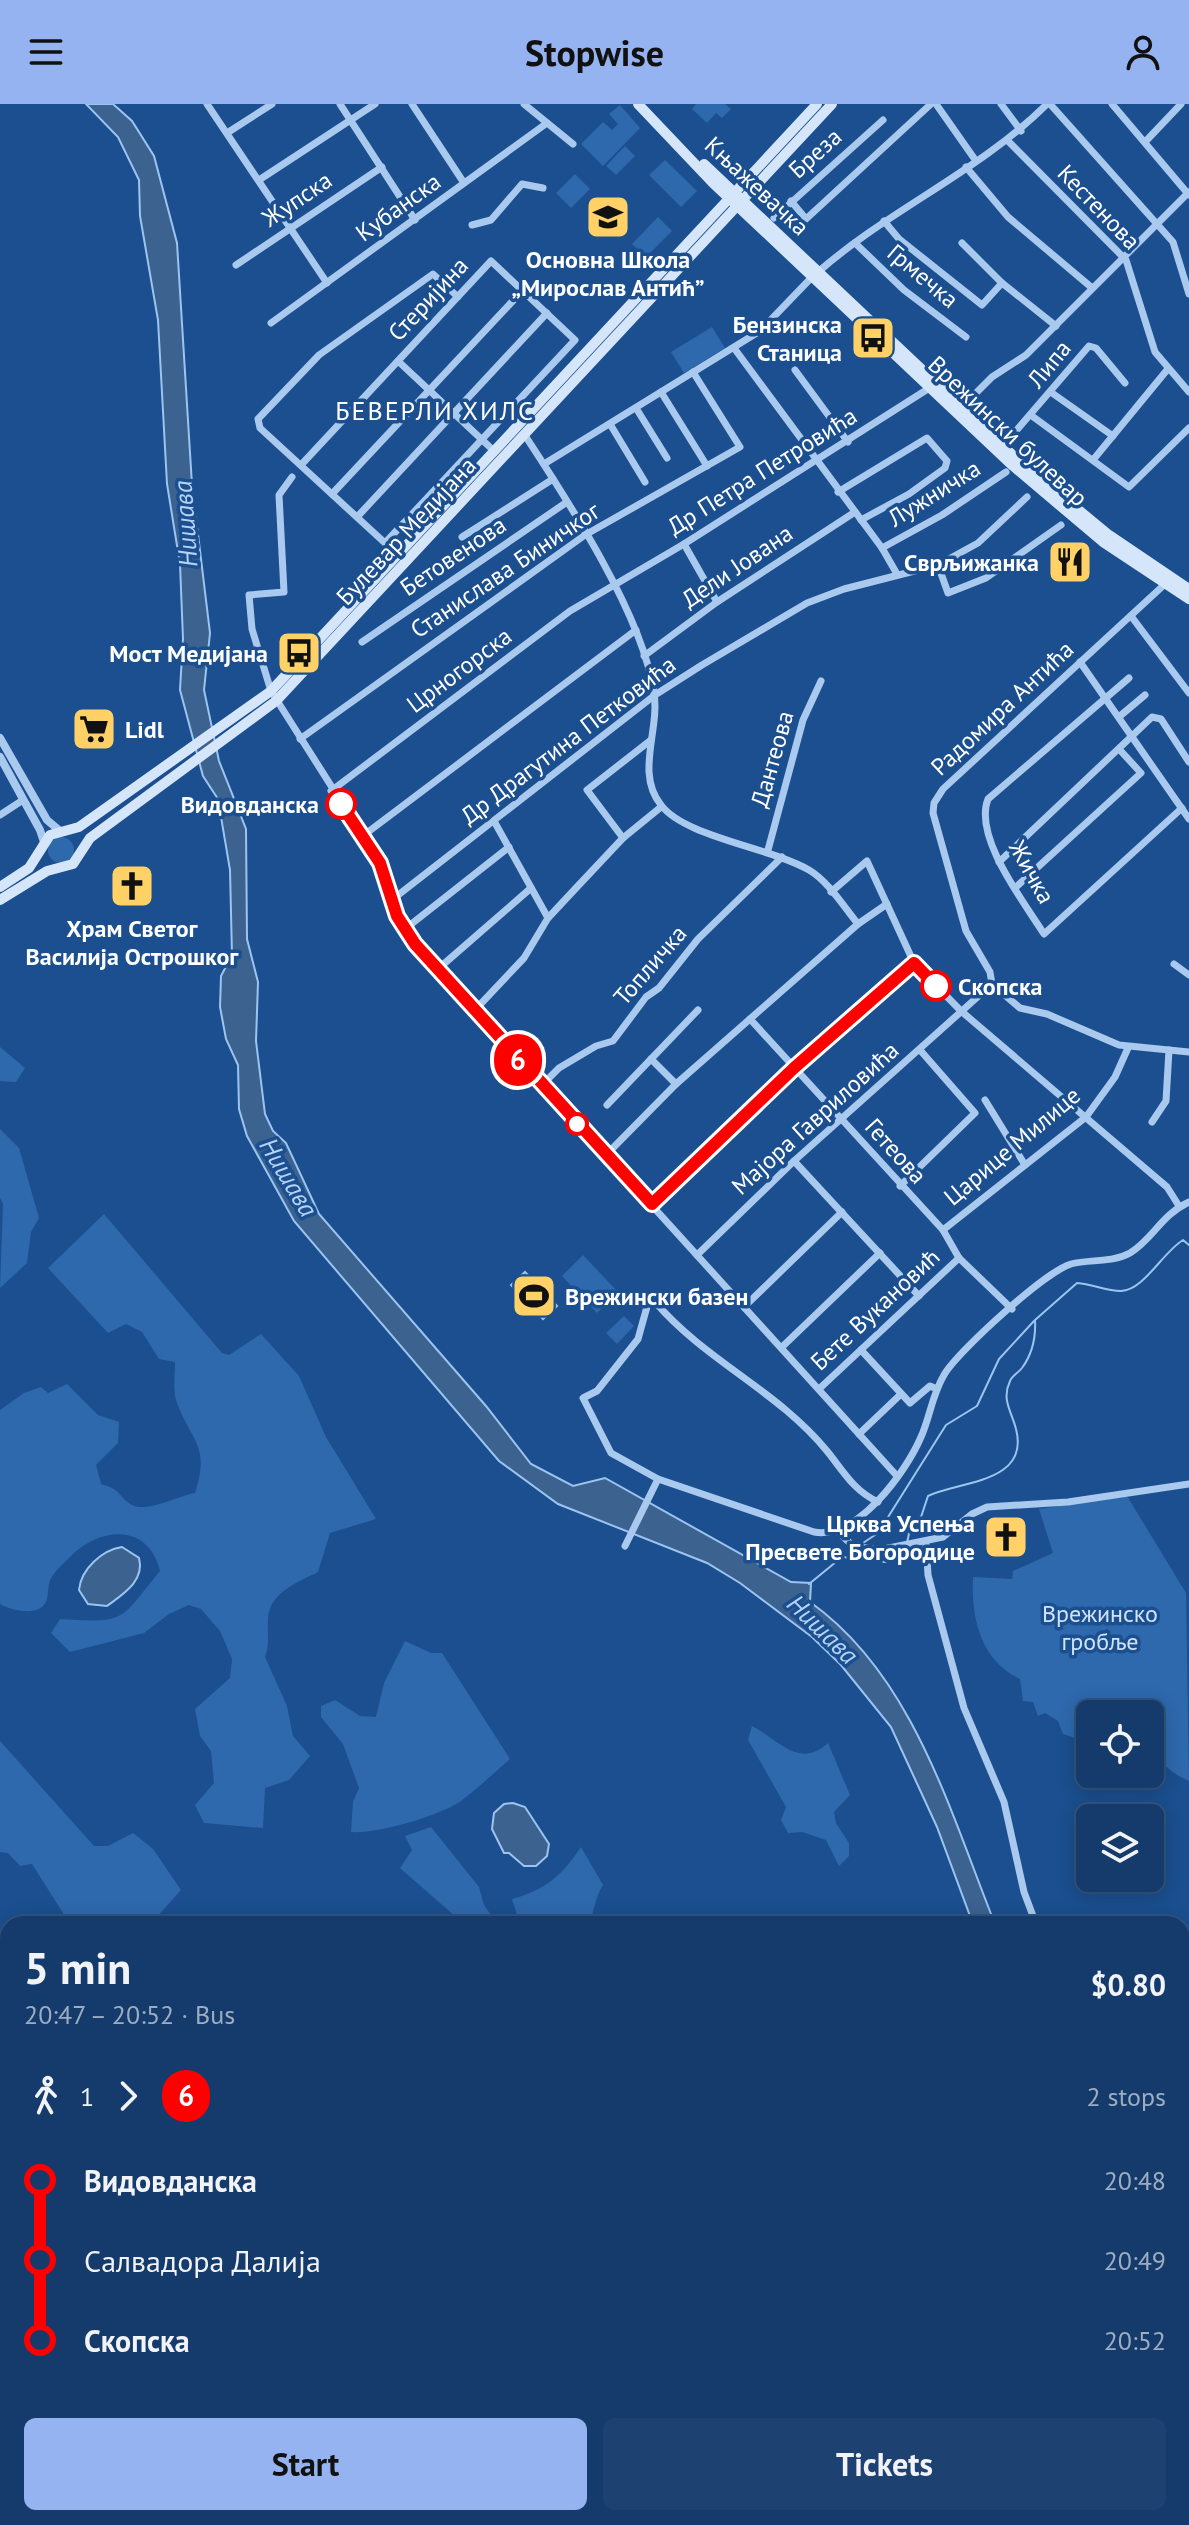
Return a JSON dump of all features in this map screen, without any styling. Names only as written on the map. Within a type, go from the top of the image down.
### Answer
[{"type":"main road","name":"Књажевачка","points":[[638,104],[816,274]]},
{"type":"main road","points":[[736,199],[832,104]]},
{"type":"main road","points":[[736,199],[809,107]]},
{"type":"main road","name":"Булевар Медијана","points":[[0,900],[54,867],[69,866],[90,838],[242,725],[274,696],[524,434],[736,199]]},
{"type":"main road","name":"Булевар Медијана","points":[[0,887],[29,868],[43,847],[62,831],[82,825],[241,713],[274,696],[493,450],[736,199]]},
{"type":"main road","name":"Врежински булевар","points":[[816,274],[931,387],[1070,516],[1189,599]]},
{"type":"main road","name":"Врежински булевар","points":[[816,274],[1003,446],[1098,527],[1189,589]]},
{"type":"main road","points":[[62,831],[78,842],[79,854]]},
{"type":"main road","points":[[43,847],[46,861],[54,867]]},
{"type":"street","points":[[207,104],[327,283]]},
{"type":"street","points":[[227,133],[272,104]]},
{"type":"street","points":[[340,104],[415,220]]},
{"type":"street","points":[[259,180],[375,104]]},
{"type":"street","points":[[412,104],[464,183]]},
{"type":"street","points":[[524,104],[573,144]]},
{"type":"street","points":[[791,201],[806,219],[934,104],[976,161]]},
{"type":"street","points":[[1001,104],[1021,131]]},
{"type":"street","points":[[544,464],[734,348],[777,316],[816,274],[855,243],[1008,141],[1049,104],[1173,242],[1189,294]]},
{"type":"street","points":[[962,407],[992,377],[1026,355],[1091,287],[1189,194],[1112,104]]},
{"type":"street","points":[[1145,142],[1181,104]]},
{"type":"street","name":"Бреза","points":[[774,218],[883,120]]},
{"type":"street","name":"Кубанска","points":[[271,323],[547,123]]},
{"type":"street","name":"Кестенова","points":[[1008,141],[1123,256],[1136,284],[1146,329],[1167,370],[1189,392]]},
{"type":"street","name":"Жупска","points":[[236,265],[382,167]]},
{"type":"street","points":[[966,167],[1008,217],[1091,287]]},
{"type":"street","points":[[472,225],[491,220],[522,184],[543,188]]},
{"type":"street","points":[[884,221],[899,239],[982,305],[1002,283]]},
{"type":"street","name":"Грмечка","points":[[855,243],[904,290],[966,337]]},
{"type":"street","points":[[962,243],[1002,283],[1056,326]]},
{"type":"street","name":"Стеријина","points":[[301,465],[491,261],[575,340]]},
{"type":"street","points":[[358,516],[260,428],[259,416],[319,355],[433,274],[458,297]]},
{"type":"street","points":[[332,494],[523,290]]},
{"type":"street","name":"Булевар Медијана","points":[[547,313],[358,516],[385,543],[575,340]]},
{"type":"street","name":"Липа","points":[[1003,446],[1052,393],[1089,346],[1096,348],[1125,383]]},
{"type":"street","points":[[734,348],[882,548],[897,574]]},
{"type":"street","name":"Стеријина","points":[[398,361],[493,450]]},
{"type":"street","points":[[795,370],[848,442]]},
{"type":"street","points":[[1093,460],[1167,370]]},
{"type":"street","name":"Станислава Биничког","points":[[300,739],[585,535],[740,447],[693,372]]},
{"type":"street","name":"Др Петра Петровића","points":[[613,585],[816,462],[931,387]]},
{"type":"street","points":[[661,392],[707,466]]},
{"type":"street","points":[[1052,393],[1113,436]]},
{"type":"street","points":[[636,408],[667,458]]},
{"type":"street","points":[[1032,416],[1129,487],[1189,428]]},
{"type":"street","points":[[610,424],[645,482]]},
{"type":"street","points":[[524,434],[567,502],[636,630],[655,695],[648,777],[661,807],[685,826],[768,850],[813,872],[858,924]]},
{"type":"street","points":[[838,492],[927,438],[947,461],[945,468],[909,494],[861,520]]},
{"type":"street","name":"Лужничка","points":[[882,548],[942,515],[1006,472]]},
{"type":"street","points":[[292,477],[279,495],[284,592],[249,595],[252,629],[274,696],[331,791],[364,835],[380,863],[405,929],[541,1086],[652,1204],[897,1476]]},
{"type":"street","points":[[462,537],[553,479]]},
{"type":"street","name":"Др Драгутина Петковића","points":[[393,899],[655,695],[807,603],[897,574],[938,565],[978,543],[1027,497]]},
{"type":"street","name":"Бетовенова","points":[[362,642],[567,502]]},
{"type":"street","name":"Дели Јована","points":[[644,656],[717,602],[855,512]]},
{"type":"street","points":[[938,565],[947,598],[986,578],[1061,525]]},
{"type":"street","points":[[684,544],[717,602]]},
{"type":"street","name":"Радомира Антића","points":[[992,984],[990,972],[966,931],[933,813],[934,803],[943,789],[1165,584]]},
{"type":"street","name":"Црногорска","points":[[331,791],[570,611],[613,585]]},
{"type":"street","points":[[1131,616],[1189,693]]},
{"type":"street","points":[[364,835],[636,630]]},
{"type":"street","points":[[1080,662],[1134,735],[1189,819]]},
{"type":"street","name":"Жичка","points":[[1129,678],[988,799],[983,819],[999,862],[1044,934],[1182,808]]},
{"type":"street","name":"Дантеова","points":[[768,850],[803,720],[821,681]]},
{"type":"street","points":[[1120,716],[1145,695]]},
{"type":"street","points":[[999,862],[1157,716],[1189,762]]},
{"type":"street","points":[[0,738],[47,820],[62,831]]},
{"type":"street","points":[[623,838],[587,790],[651,740]]},
{"type":"street","points":[[1015,888],[1141,773],[1119,749]]},
{"type":"street","points":[[0,757],[43,847]]},
{"type":"street","points":[[0,815],[23,800]]},
{"type":"street","points":[[474,1011],[524,958],[548,918],[623,838],[661,807]]},
{"type":"street","points":[[494,821],[548,918]]},
{"type":"street","points":[[405,929],[509,847]]},
{"type":"street","name":"Топличка","points":[[541,1086],[559,1068],[596,1046],[613,1041],[646,997],[659,988],[698,939],[782,857]]},
{"type":"street","points":[[831,892],[867,861],[914,963],[961,1011],[1167,1187],[1179,1206]]},
{"type":"street","points":[[438,969],[531,888]]},
{"type":"street","points":[[606,1155],[676,1084],[858,924],[887,904]]},
{"type":"street","points":[[652,1204],[794,1068],[914,963]]},
{"type":"street","points":[[1174,964],[1189,975]]},
{"type":"street","points":[[961,1011],[992,984],[1020,1008],[1047,1014],[1128,1048],[1189,1052]]},
{"type":"street","points":[[607,1105],[698,1010]]},
{"type":"street","name":"Мајора Гавриловића","points":[[697,1255],[794,1161],[961,1011]]},
{"type":"street","name":"Гетеова","points":[[750,1019],[943,1230],[959,1258],[1012,1309]]},
{"type":"street","name":"Царице Милице","points":[[943,1230],[1086,1117],[1115,1077],[1128,1048]]},
{"type":"street","points":[[900,1186],[975,1113],[920,1050]]},
{"type":"street","points":[[1152,1122],[1166,1101],[1169,1050]]},
{"type":"street","points":[[651,1059],[676,1084]]},
{"type":"street","points":[[985,1100],[1025,1165]]},
{"type":"street","points":[[794,1161],[919,1296]]},
{"type":"street","points":[[878,1502],[853,1487],[793,1413],[687,1334],[665,1314],[656,1298],[647,1300],[638,1339],[597,1391],[583,1398],[611,1453],[658,1479],[804,1530],[823,1533],[837,1531],[878,1502],[897,1476],[920,1439],[937,1389],[957,1357],[1051,1272],[1072,1264],[1129,1253],[1161,1219],[1189,1202]]},
{"type":"street","points":[[744,1307],[842,1212]]},
{"type":"street","points":[[782,1347],[880,1253]]},
{"type":"street","name":"Бете Вукановић","points":[[819,1389],[959,1258]]},
{"type":"street","points":[[861,1350],[910,1403],[930,1386],[937,1389]]},
{"type":"street","points":[[859,1434],[901,1394]]},
{"type":"street","points":[[625,1546],[658,1479]]},
{"type":"street","points":[[837,1531],[846,1542],[858,1548],[879,1550],[926,1543],[943,1537],[972,1514],[987,1507],[1068,1502],[1189,1484]]},
{"type":"street","points":[[926,1543],[928,1575],[964,1708],[1004,1802],[1024,1892],[1033,1916]]},
{"type":"green space","points":[[696,104],[725,104],[731,109],[722,118],[716,113],[707,123],[692,109]]},
{"type":"green space","points":[[620,105],[640,128],[603,166],[581,144],[603,122],[612,130],[618,124],[609,114]]},
{"type":"green space","points":[[625,146],[635,156],[616,175],[606,166]]},
{"type":"green space","points":[[665,160],[697,191],[681,207],[649,175]]},
{"type":"green space","points":[[575,174],[590,189],[571,208],[556,193]]},
{"type":"green space","points":[[658,217],[672,231],[646,257],[632,244]]},
{"type":"green space","points":[[712,327],[725,348],[684,373],[671,352]]},
{"type":"green space","points":[[61,837],[70,841],[74,850],[70,859],[61,863],[52,859],[48,850],[52,841]]},
{"type":"green space","points":[[0,1047],[25,1068],[16,1082],[0,1081]]},
{"type":"green space","points":[[0,1129],[19,1148],[39,1218],[31,1232],[27,1263],[0,1288],[3,1204],[0,1198]]},
{"type":"green space","points":[[104,1214],[222,1353],[229,1355],[261,1334],[299,1376],[326,1437],[376,1519],[330,1533],[318,1572],[279,1595],[270,1610],[265,1657],[287,1706],[293,1736],[310,1756],[289,1780],[265,1788],[263,1828],[204,1823],[195,1805],[214,1783],[211,1751],[200,1736],[195,1709],[230,1678],[232,1659],[220,1631],[201,1609],[189,1605],[169,1614],[144,1633],[70,1652],[51,1633],[60,1619],[110,1619],[128,1610],[160,1571],[146,1545],[123,1534],[97,1539],[84,1545],[55,1572],[42,1607],[21,1611],[0,1604],[0,1410],[24,1393],[41,1387],[48,1393],[67,1384],[98,1415],[119,1422],[118,1443],[96,1465],[101,1484],[117,1491],[132,1505],[154,1506],[195,1493],[200,1453],[176,1400],[175,1362],[159,1359],[142,1332],[126,1324],[108,1333],[48,1268]]},
{"type":"green space","points":[[583,1255],[618,1292],[597,1313],[562,1276]]},
{"type":"green space","points":[[624,1316],[634,1326],[617,1344],[606,1333]]},
{"type":"green space","name":"Врежинско гробље","points":[[1127,1496],[1186,1593],[1189,1781],[1164,1763],[1164,1700],[1076,1700],[1075,1738],[1063,1734],[1058,1721],[1045,1713],[1038,1716],[1033,1702],[1023,1701],[1020,1679],[1006,1671],[987,1649],[976,1622],[973,1577],[1012,1579],[1013,1571],[1053,1553],[1039,1509]]},
{"type":"green space","points":[[405,1641],[431,1653],[442,1653],[510,1759],[451,1807],[392,1827],[351,1832],[353,1802],[359,1788],[343,1744],[321,1717],[321,1706],[335,1700],[360,1716],[376,1717],[384,1683]]},
{"type":"green space","points":[[752,1726],[799,1753],[818,1750],[828,1743],[850,1795],[834,1812],[836,1823],[849,1843],[849,1856],[839,1866],[826,1840],[802,1832],[788,1833],[781,1820],[786,1807],[748,1740]]},
{"type":"green space","points":[[0,1741],[94,1846],[108,1846],[133,1833],[153,1849],[181,1890],[158,1916],[65,1916],[32,1864],[20,1866],[8,1853],[0,1852]]},
{"type":"green space","points":[[431,1827],[479,1887],[484,1905],[492,1916],[455,1916],[400,1868],[412,1850],[405,1836]]},
{"type":"green space","points":[[581,1847],[603,1885],[592,1916],[517,1916],[512,1899],[534,1891],[567,1866]]},
{"type":"water","name":"Нишава","points":[[86,104],[113,104],[132,121],[154,156],[177,243],[192,485],[210,633],[204,690],[219,761],[246,829],[247,939],[258,982],[256,1041],[265,1114],[273,1131],[286,1143],[319,1214],[486,1406],[531,1464],[573,1486],[605,1478],[791,1582],[811,1583],[810,1602],[846,1632],[876,1667],[902,1706],[944,1792],[992,1916],[970,1916],[937,1827],[891,1727],[841,1665],[812,1637],[740,1583],[707,1563],[558,1504],[499,1461],[294,1221],[247,1136],[239,1109],[238,1065],[226,1039],[220,1007],[221,976],[232,955],[230,870],[218,799],[203,776],[180,690],[183,639],[180,564],[167,484],[158,320],[140,216],[139,180],[118,137]]},
{"type":"water","name":"Врежински базен","points":[[525,1272],[557,1306],[543,1319],[511,1285]]},
{"type":"water","points":[[122,1547],[139,1558],[136,1580],[107,1606],[88,1604],[79,1590],[88,1568],[100,1556]]},
{"type":"water","points":[[504,1804],[525,1807],[549,1844],[547,1856],[536,1866],[524,1866],[509,1853],[504,1853],[492,1829],[494,1813]]},
{"type":"waterway","points":[[907,1543],[911,1524],[921,1517],[928,1496],[989,1477],[1013,1460],[1018,1447],[1007,1394],[1011,1379],[1022,1368],[1031,1351],[1035,1320],[1077,1283],[1115,1291],[1129,1289],[1145,1278],[1183,1240],[1189,1245]]},
{"type":"waterway","points":[[860,1545],[878,1533],[946,1425],[977,1406],[999,1359],[1034,1321]]},
{"type":"waterway","name":"Нишава","points":[[809,1584],[842,1557],[885,1562],[905,1554],[906,1549]]},
{"type":"bus line","name":"6","points":[[341,804],[380,863],[397,916],[415,944],[541,1086],[652,1204],[794,1068],[914,963],[936,986]]},
{"type":"place","name":"Основна Школа „Мирослав Антић”","points":[[608,217]]},
{"type":"place","name":"Бензинска Станица","points":[[873,338]]},
{"type":"place","name":"Сврљижанка","points":[[1070,562]]},
{"type":"place","name":"Мост Медијана","points":[[299,653]]},
{"type":"place","name":"Lidl","points":[[94,729]]},
{"type":"place","name":"Видовданска","points":[[341,804]]},
{"type":"place","name":"Храм Светог Василија Острошког","points":[[132,886]]},
{"type":"place","name":"Скопска","points":[[936,986]]},
{"type":"place","name":"Врежински базен","points":[[534,1296]]},
{"type":"place","name":"Црква Успења Пресвете Богородице","points":[[1006,1537]]},
{"type":"district","name":"БЕВЕРЛИ ХИЛС","points":[[435,410]]}]
